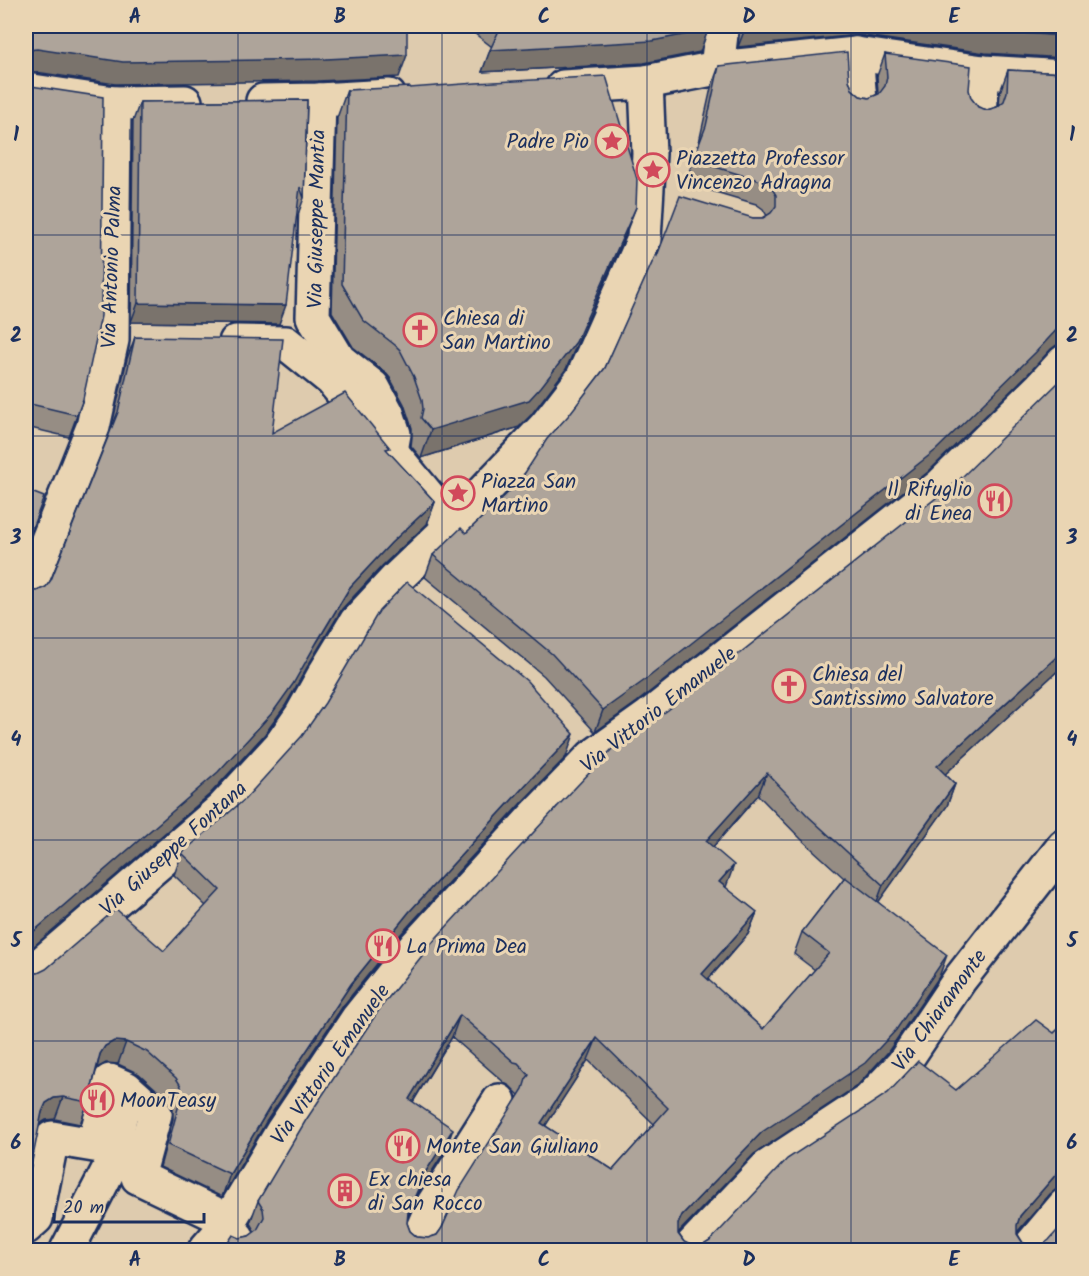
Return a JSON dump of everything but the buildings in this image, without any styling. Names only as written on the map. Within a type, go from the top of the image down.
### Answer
[{"type":"street","points":[[717,68],[722,26]]},
{"type":"street","points":[[856,54],[860,100]]},
{"type":"street","points":[[531,88],[646,82],[717,68],[856,54],[983,72],[1064,77]]},
{"type":"street","points":[[980,114],[983,72]]},
{"type":"street","name":"Via Giuseppe Fontana","points":[[26,977],[223,808],[280,746],[301,716],[356,622],[406,586],[446,531],[546,427],[582,378],[663,195],[649,154],[646,82]]},
{"type":"street","points":[[26,90],[114,103],[319,100],[413,95]]},
{"type":"street","name":"Via Giuseppe Mantia","points":[[319,100],[313,317],[339,360],[372,387],[387,412],[394,434],[397,459]]},
{"type":"street","name":"Via Antonio Palma","points":[[26,595],[93,427],[111,340],[114,103]]},
{"type":"street","points":[[111,340],[146,341]]},
{"type":"street","points":[[204,342],[286,343],[332,380],[397,459],[446,531]]},
{"type":"street","name":"Via Vittorio Emanuele","points":[[205,1251],[227,1238],[282,1132],[358,1018],[415,947],[592,757],[648,717],[940,486],[1052,392],[1064,362]]},
{"type":"street","points":[[569,732],[592,757]]},
{"type":"street","name":"Via Chiaramonte","points":[[688,1251],[767,1167],[869,1100],[903,1064],[960,979],[1064,846]]},
{"type":"street","points":[[26,1227],[36,1218],[52,1138],[94,1145],[110,1081],[126,1088],[155,1114],[138,1177],[213,1213],[227,1238]]},
{"type":"street","points":[[67,1251],[111,1166],[126,1088]]},
{"type":"street","points":[[417,1242],[434,1203],[499,1101]]},
{"type":"street","points":[[1027,1251],[1064,1206]]},
{"type":"street","points":[[26,1240],[42,1251]]},
{"type":"place","name":"Padre Pio","points":[[612,141]]},
{"type":"place","name":"Piazzetta Professor Vincenzo Adragna","points":[[653,170]]},
{"type":"place","name":"Chiesa di San Martino","points":[[420,330]]},
{"type":"place","name":"Piazza San Martino","points":[[458,493]]},
{"type":"place","name":"Il Rifuglio di Enea","points":[[995,501]]},
{"type":"place","name":"Chiesa del Santissimo Salvatore","points":[[789,686]]},
{"type":"place","name":"La Prima Dea","points":[[383,946]]},
{"type":"place","name":"MoonTeasy","points":[[97,1100]]},
{"type":"place","name":"Monte San Giuliano","points":[[403,1146]]},
{"type":"place","name":"Ex chiesa di San Rocco","points":[[345,1191]]}]
